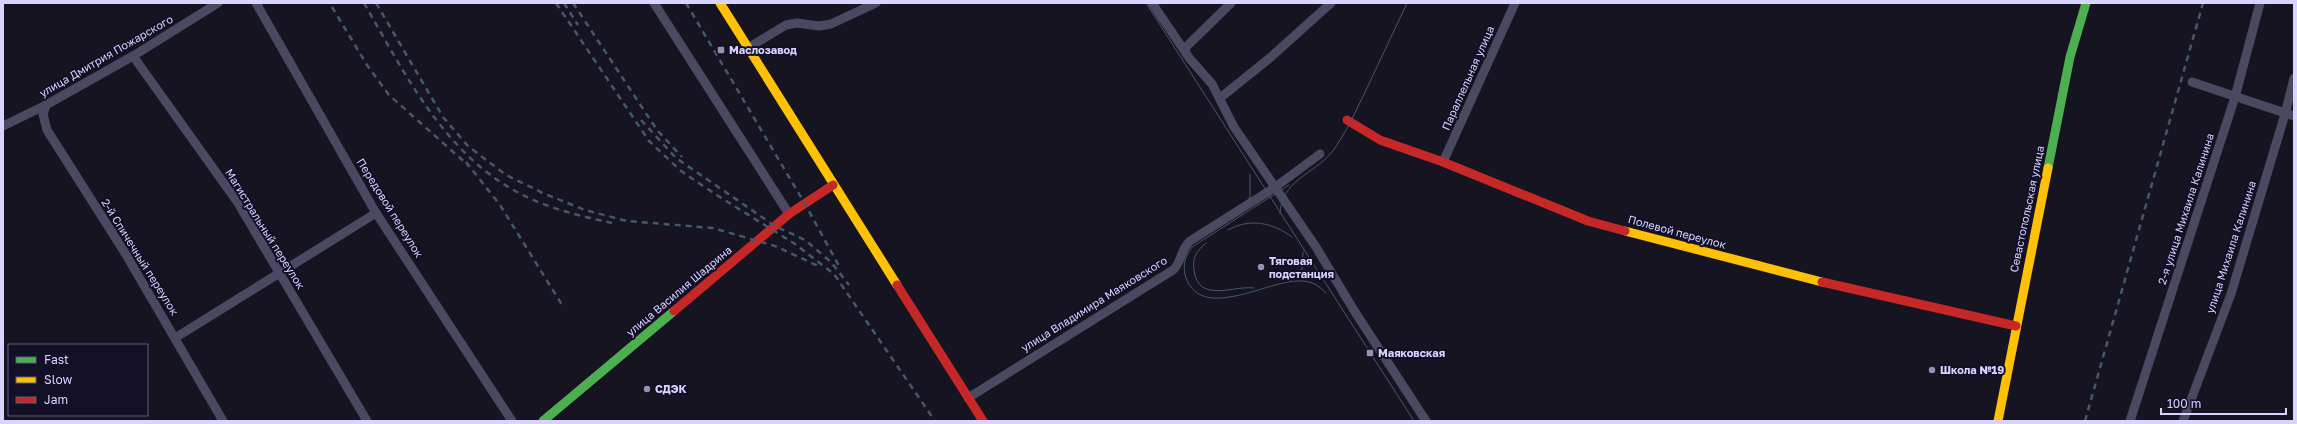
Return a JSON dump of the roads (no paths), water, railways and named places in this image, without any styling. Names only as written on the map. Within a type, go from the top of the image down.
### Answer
[{"type":"street","name":"улица Дмитрия Пожарского","points":[[3,126],[46,105],[133,56],[218,3]]},
{"type":"street","name":"Передовой переулок","points":[[256,3],[376,213],[512,421]]},
{"type":"street","points":[[654,3],[789,214]]},
{"type":"street","points":[[720,3],[833,185],[983,421]]},
{"type":"street","points":[[748,48],[786,25],[831,24],[876,3]]},
{"type":"street","points":[[1152,3],[1184,50],[1212,84],[1234,127],[1274,188],[1316,247],[1355,312],[1426,421]]},
{"type":"street","points":[[1184,50],[1231,3]]},
{"type":"street","points":[[1220,98],[1271,57],[1331,3]]},
{"type":"street","name":"Параллельная улица","points":[[1443,162],[1515,3]]},
{"type":"street","name":"Севастопольская улица","points":[[1998,421],[2070,57],[2086,3]]},
{"type":"street","name":"2-я улица Михаила Калинина","points":[[2130,421],[2235,97],[2260,3]]},
{"type":"street","name":"Магистральный переулок","points":[[133,56],[238,203],[281,274],[327,356],[367,421]]},
{"type":"street","name":"улица Михаила Калинина","points":[[2183,421],[2231,294],[2290,115],[2294,78]]},
{"type":"street","points":[[2192,82],[2290,115]]},
{"type":"street","name":"2-й Спичечный переулок","points":[[46,105],[44,119],[47,130],[125,252],[224,421]]},
{"type":"street","name":"Полевой переулок","points":[[1346,120],[1380,140],[1443,162],[1588,221],[1848,289],[2016,326]]},
{"type":"street","name":"улица Владимира Маяковского","points":[[968,398],[1173,270],[1178,265],[1183,249],[1190,241],[1274,188],[1320,154]]},
{"type":"street","name":"улица Василия Шадрина","points":[[544,421],[789,214],[833,185]]},
{"type":"street","points":[[175,338],[281,274],[376,213]]},
{"type":"tram line","points":[[1146,3],[1414,421]]},
{"type":"tram line","points":[[1280,214],[1286,193],[1299,179],[1316,167],[1332,152],[1352,120],[1407,3]]},
{"type":"tram line","points":[[1239,214],[1250,197],[1250,174]]},
{"type":"tram line","points":[[1289,185],[1192,247],[1185,261],[1184,269],[1186,278],[1194,291],[1206,297],[1221,298],[1237,296],[1286,282],[1300,281],[1314,284],[1326,293]]},
{"type":"tram line","points":[[1228,230],[1244,224],[1260,223],[1277,228],[1292,237]]},
{"type":"tram line","points":[[1206,243],[1200,249],[1194,261],[1194,270],[1197,280],[1202,287],[1209,290],[1218,291],[1254,288]]},
{"type":"tram line","points":[[1289,282],[1302,269],[1303,252]]},
{"type":"railway","points":[[364,3],[410,83],[447,133],[468,155],[491,175],[528,198],[563,211],[612,223]]},
{"type":"railway","points":[[376,3],[443,117],[468,146],[506,175],[545,194],[585,210],[627,221],[713,228],[775,246],[818,266]]},
{"type":"railway","points":[[556,3],[649,141],[681,171],[795,244],[834,274],[935,421]]},
{"type":"railway","points":[[564,3],[578,25]]},
{"type":"railway","points":[[573,3],[657,130],[682,157]]},
{"type":"railway","points":[[686,3],[805,204],[839,266]]},
{"type":"railway","points":[[2085,421],[2203,3]]},
{"type":"railway","points":[[332,7],[367,65],[389,95],[469,166]]},
{"type":"railway","points":[[641,120],[676,158],[775,226],[805,240],[831,262],[849,285]]},
{"type":"railway","points":[[466,162],[500,205],[564,308]]},
{"type":"place","name":"Маслозавод","points":[[721,50]]},
{"type":"place","name":"Тяговая подстанция","points":[[1261,267]]},
{"type":"place","name":"Маяковская","points":[[1370,353]]},
{"type":"place","name":"Школа №19","points":[[1932,370]]},
{"type":"place","name":"СДЭК","points":[[647,389]]}]
